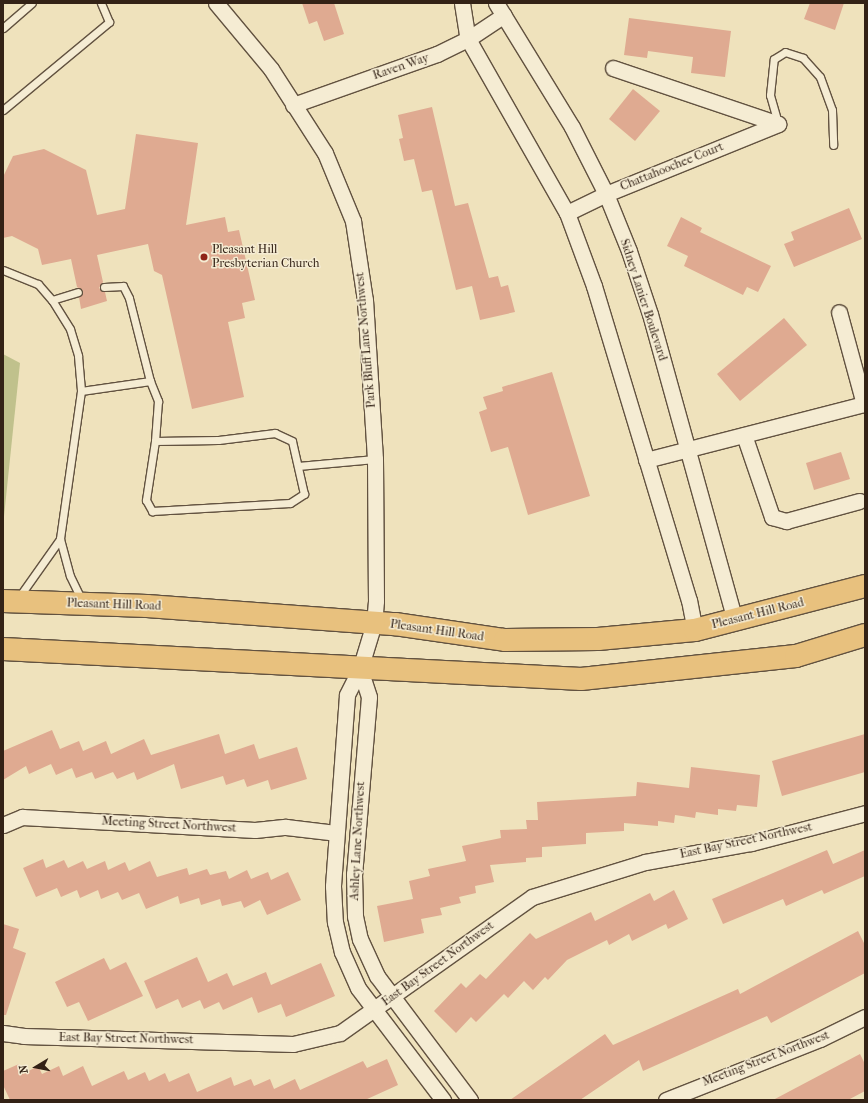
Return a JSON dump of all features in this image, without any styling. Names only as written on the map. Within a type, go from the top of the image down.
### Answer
[{"type":"highway","name":"Pleasant Hill Road","points":[[9,601],[147,606],[374,623],[505,640],[598,639],[695,630],[865,586]]},
{"type":"highway","points":[[3,650],[581,679],[796,656],[865,635]]},
{"type":"street","name":"Park Bluff Lane Northwest","points":[[216,3],[271,69],[325,153],[353,222],[365,300],[375,459],[376,601],[374,623]]},
{"type":"street","points":[[462,3],[468,39],[567,213],[594,286],[689,600],[695,630]]},
{"type":"street","name":"Raven Way","points":[[293,105],[438,54],[468,39],[500,9]]},
{"type":"street","name":"Sidney Lanier Boulevard","points":[[500,9],[572,127],[606,194],[629,251],[650,314],[686,450],[734,620]]},
{"type":"street","points":[[613,68],[778,124]]},
{"type":"street","name":"Chattahoochee Court","points":[[567,213],[606,194],[778,124]]},
{"type":"street","points":[[646,460],[864,404],[839,312]]},
{"type":"street","points":[[744,435],[772,517],[786,521],[859,501]]},
{"type":"street","name":"Ashley Lane Northwest","points":[[374,623],[360,669],[347,695],[333,886],[335,922],[342,952],[353,980],[443,1100]]},
{"type":"street","name":"Ashley Lane Northwest","points":[[360,669],[369,697],[356,835],[355,916],[360,939],[371,967],[470,1100]]},
{"type":"street","name":"East Bay Street Northwest","points":[[3,1033],[24,1036],[293,1044],[340,1033],[375,1010],[532,897],[645,862],[751,843],[865,813]]},
{"type":"street","name":"Meeting Street Northwest","points":[[3,825],[22,817],[255,830],[286,827],[336,834]]},
{"type":"street","name":"Meeting Street Northwest","points":[[666,1100],[820,1039],[865,1017]]},
{"type":"lane","points":[[3,28],[32,3]]},
{"type":"lane","points":[[3,110],[109,22],[101,3]]},
{"type":"lane","points":[[778,124],[770,95],[774,59],[785,52],[803,58],[820,77],[832,110],[833,145]]},
{"type":"lane","points":[[3,270],[38,284],[52,300],[70,329],[78,356],[81,391],[60,539],[70,576],[83,604]]},
{"type":"lane","points":[[104,286],[123,286],[129,298],[150,381],[158,401],[155,441],[146,500],[152,511],[290,503],[304,494],[292,440],[274,433],[218,440],[155,441]]},
{"type":"lane","points":[[52,300],[78,292]]},
{"type":"lane","points":[[81,391],[150,381]]},
{"type":"lane","points":[[298,466],[375,459]]},
{"type":"lane","points":[[9,601],[38,575],[60,539]]},
{"type":"green space","points":[[3,354],[20,363],[3,526]]},
{"type":"building","points":[[302,3],[334,3],[344,34],[324,41],[317,21],[309,24]]},
{"type":"building","points":[[810,3],[844,3],[835,30],[804,19]]},
{"type":"building","points":[[629,18],[731,31],[725,77],[691,73],[693,57],[648,51],[647,58],[624,55]]},
{"type":"building","points":[[633,89],[660,111],[635,141],[609,119]]},
{"type":"building","points":[[432,107],[455,206],[468,203],[489,278],[498,276],[501,287],[508,285],[515,312],[480,320],[472,286],[456,290],[432,190],[422,192],[414,159],[404,161],[399,139],[403,138],[398,115]]},
{"type":"building","points":[[136,134],[198,143],[186,225],[225,217],[228,232],[239,230],[255,300],[242,303],[245,318],[228,322],[244,397],[192,409],[162,275],[154,271],[148,244],[97,255],[103,282],[99,288],[105,292],[107,301],[81,309],[79,297],[83,291],[77,287],[71,259],[42,265],[38,249],[12,236],[3,238],[3,177],[13,156],[44,149],[86,170],[97,215],[125,209]]},
{"type":"building","points":[[849,208],[862,239],[794,267],[784,244],[794,240],[791,232]]},
{"type":"building","points":[[681,217],[702,228],[700,232],[771,266],[758,292],[747,287],[743,295],[684,266],[688,256],[667,246]]},
{"type":"building","points":[[784,318],[807,345],[740,401],[717,374]]},
{"type":"building","points":[[552,372],[590,496],[528,515],[508,447],[491,452],[479,412],[487,409],[483,397],[503,391],[502,387]]},
{"type":"building","points":[[841,452],[850,479],[814,490],[806,463]]},
{"type":"building","points":[[52,730],[60,749],[79,741],[83,751],[106,741],[111,754],[144,739],[151,755],[219,734],[225,754],[254,744],[259,759],[297,747],[307,779],[271,790],[268,780],[247,787],[244,779],[226,785],[223,776],[181,789],[174,764],[137,780],[134,772],[117,779],[113,772],[95,779],[92,772],[76,778],[72,768],[56,775],[51,764],[29,774],[26,766],[3,780],[3,751]]},
{"type":"building","points":[[865,734],[865,772],[782,796],[772,761]]},
{"type":"building","points":[[691,767],[760,775],[757,807],[737,805],[736,811],[718,809],[718,815],[696,812],[695,818],[675,815],[674,823],[658,821],[658,826],[624,823],[624,831],[586,833],[586,844],[542,847],[542,857],[526,858],[526,862],[490,865],[494,882],[475,886],[476,893],[459,897],[461,903],[440,908],[442,915],[421,919],[424,933],[384,942],[377,906],[413,899],[409,881],[430,876],[428,869],[466,861],[462,846],[501,838],[500,830],[527,829],[526,820],[538,820],[537,802],[636,796],[637,782],[689,788]]},
{"type":"building","points":[[827,850],[833,864],[865,850],[865,876],[824,894],[822,890],[786,906],[783,899],[723,924],[712,899]]},
{"type":"building","points":[[43,859],[46,868],[64,860],[68,868],[83,861],[87,869],[105,861],[108,870],[125,862],[129,871],[150,861],[157,877],[187,868],[189,875],[207,869],[210,875],[226,871],[229,879],[247,870],[251,879],[268,872],[271,880],[288,872],[301,900],[267,915],[260,900],[244,908],[241,901],[222,906],[220,899],[201,905],[199,898],[180,904],[178,896],[146,909],[139,893],[122,900],[118,892],[101,899],[98,890],[80,898],[77,890],[61,897],[57,888],[36,897],[23,868]]},
{"type":"building","points":[[674,890],[688,919],[668,929],[666,924],[632,941],[629,934],[609,945],[607,940],[567,960],[548,980],[545,977],[533,990],[524,981],[508,998],[504,994],[476,1022],[471,1017],[456,1033],[434,1011],[461,983],[466,988],[480,974],[486,979],[530,933],[536,939],[591,912],[595,921],[650,893],[654,901]]},
{"type":"building","points":[[3,924],[19,929],[13,948],[26,953],[6,1015],[3,1015]]},
{"type":"building","points":[[858,931],[865,945],[865,973],[771,1023],[767,1016],[643,1071],[639,1060],[580,1100],[510,1100],[605,1034],[613,1045],[738,989],[740,994]]},
{"type":"building","points":[[197,957],[208,982],[227,973],[233,986],[266,972],[271,985],[321,963],[335,996],[286,1017],[281,1004],[258,1013],[252,997],[223,1010],[219,1002],[204,1009],[200,1000],[182,1008],[178,999],[156,1009],[144,981]]},
{"type":"building","points":[[104,958],[110,970],[126,962],[143,996],[88,1021],[79,1002],[67,1007],[55,982]]},
{"type":"building","points":[[860,1054],[865,1064],[865,1091],[848,1100],[773,1100]]},
{"type":"building","points":[[387,1059],[398,1085],[365,1100],[10,1100],[3,1085],[3,1071],[19,1064],[23,1074],[38,1066],[42,1074],[59,1066],[63,1076],[83,1066],[92,1086],[124,1071],[128,1080],[145,1072],[149,1081],[165,1073],[169,1082],[189,1073],[197,1092],[231,1077],[234,1086],[251,1079],[254,1086],[270,1079],[274,1089],[295,1079],[300,1090],[363,1061],[367,1068]]},
{"type":"place","name":"Pleasant Hill Presbyterian Church","points":[[204,257]]}]
